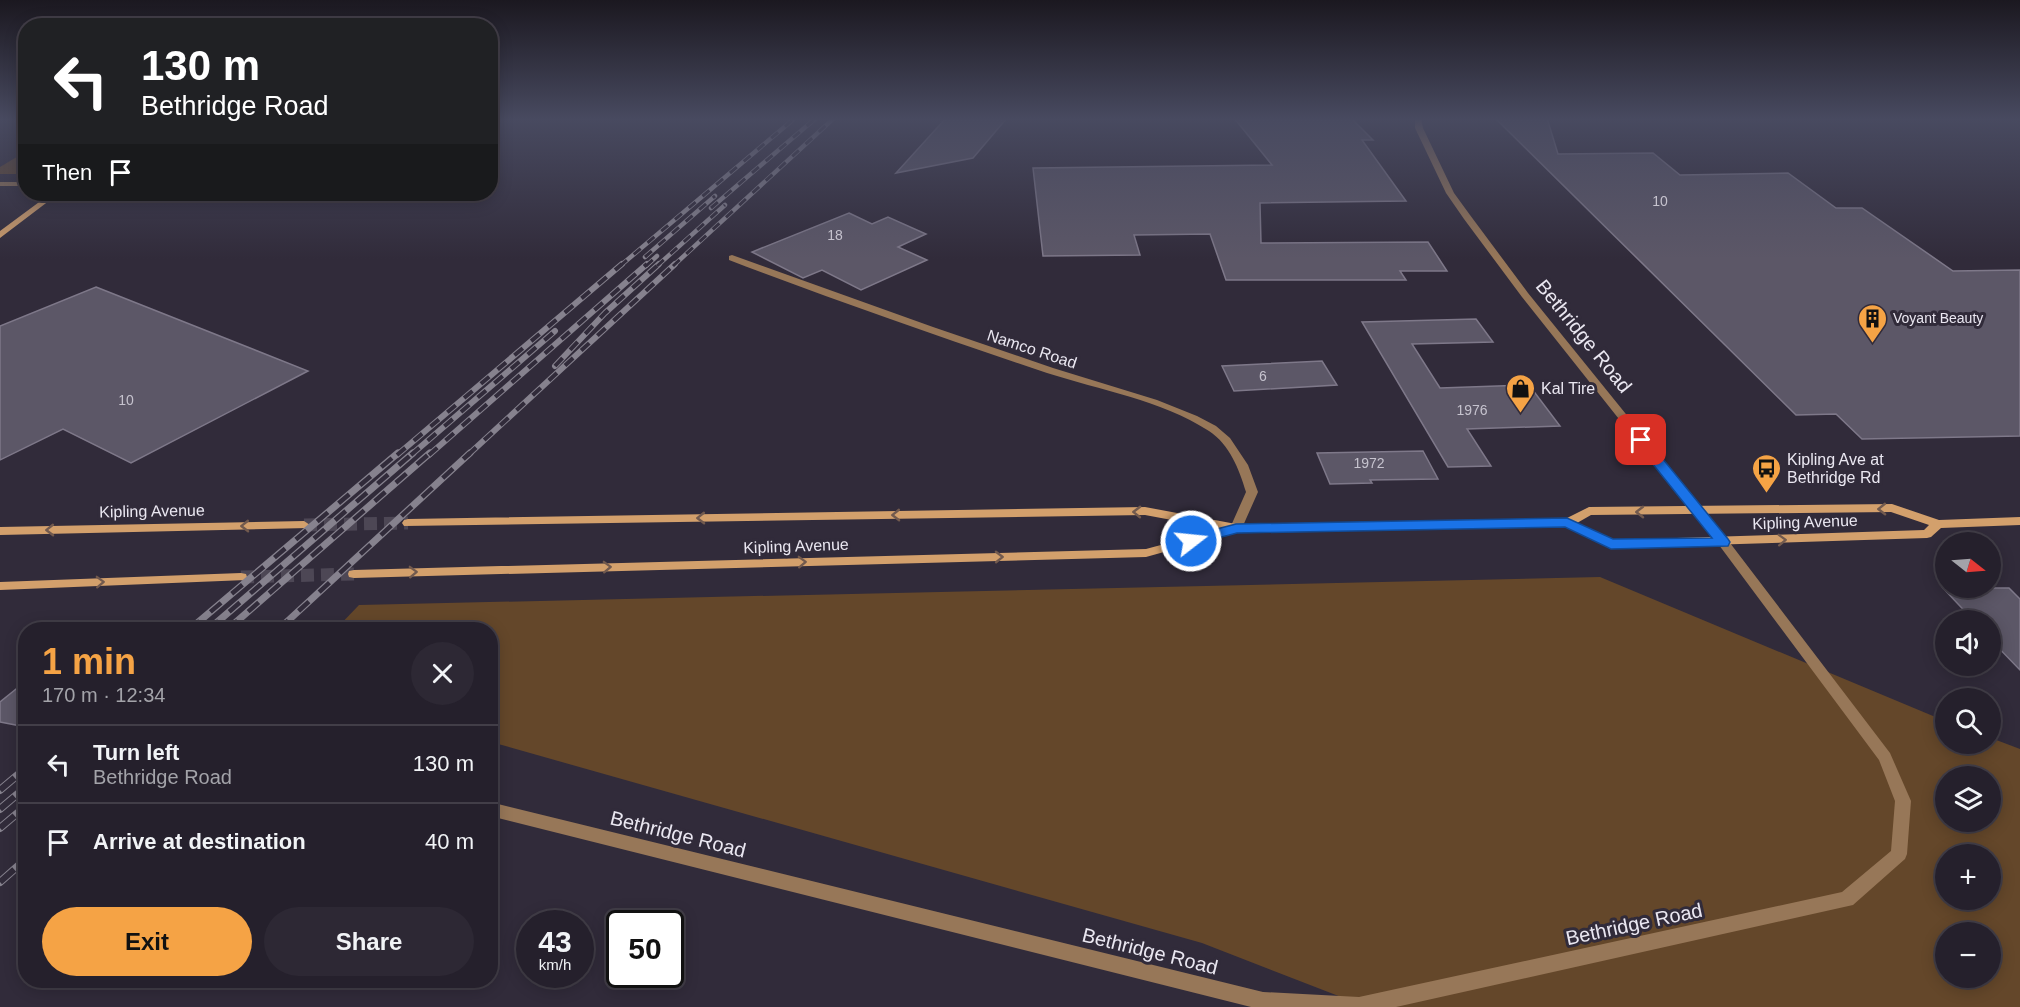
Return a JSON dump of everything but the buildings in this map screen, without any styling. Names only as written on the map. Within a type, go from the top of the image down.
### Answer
[{"type":"main road","points":[[0,234],[45,201]]},
{"type":"main road","name":"Kipling Avenue","points":[[1567,523],[1589,511],[1892,508],[1938,524],[2020,521]]},
{"type":"main road","name":"Kipling Avenue","points":[[408,523],[1145,511],[1236,528],[1567,523],[1611,544],[1927,534],[1938,524]]},
{"type":"main road","name":"Kipling Avenue","points":[[0,531],[304,525]]},
{"type":"main road","name":"Kipling Avenue","points":[[354,574],[1146,553],[1236,528]]},
{"type":"main road","points":[[0,586],[242,578]]},
{"type":"street","name":"Bethridge Road","points":[[498,811],[1263,1001],[1359,1006],[1847,899],[1899,854],[1903,801],[1885,757],[1723,542],[1524,295],[1450,193],[1437,165]]},
{"type":"street","points":[[0,184],[18,184]]},
{"type":"street","name":"Namco Road","points":[[732,258],[917,327],[1166,408],[1214,429],[1232,448],[1243,466],[1252,492],[1236,528]]},
{"type":"shaded area","points":[[18,165],[18,174],[0,174],[0,167]]},
{"type":"shaded area","points":[[1600,577],[1935,717],[1935,754],[2001,754],[2001,742],[2020,749],[2020,1007],[1367,1007],[1202,943],[498,744],[498,622],[343,622],[359,605]]},
{"type":"tunnel","points":[[304,525],[408,523]]},
{"type":"tunnel","points":[[241,577],[354,574]]},
{"type":"railway","points":[[620,266],[739,165]]},
{"type":"railway","points":[[711,208],[761,165]]},
{"type":"railway","points":[[673,266],[783,165]]},
{"type":"railway","points":[[645,257],[715,196]]},
{"type":"railway","points":[[657,266],[725,205]]},
{"type":"railway","points":[[646,266],[657,256]]},
{"type":"railway","points":[[397,455],[622,264]]},
{"type":"railway","points":[[429,455],[647,264]]},
{"type":"railway","points":[[555,366],[605,313],[659,264]]},
{"type":"railway","points":[[468,455],[675,264]]},
{"type":"railway","points":[[411,455],[555,331]]},
{"type":"railway","points":[[198,622],[398,453]]},
{"type":"railway","points":[[217,622],[413,453]]},
{"type":"railway","points":[[236,622],[430,453]]},
{"type":"railway","points":[[287,622],[470,453]]},
{"type":"railway","points":[[0,790],[18,775]]},
{"type":"railway","points":[[0,809],[18,794]]},
{"type":"railway","points":[[0,828],[18,813]]},
{"type":"railway","points":[[0,882],[18,866]]},
{"type":"place","name":"Voyant Beauty","points":[[1872,344]]},
{"type":"place","name":"Kal Tire","points":[[1520,414]]},
{"type":"place","name":"Kipling Ave at Bethridge Rd","points":[[1766,494]]},
{"type":"route","points":[[1191,541],[1236,528],[1567,523],[1611,544],[1723,542],[1641,440]]}]
